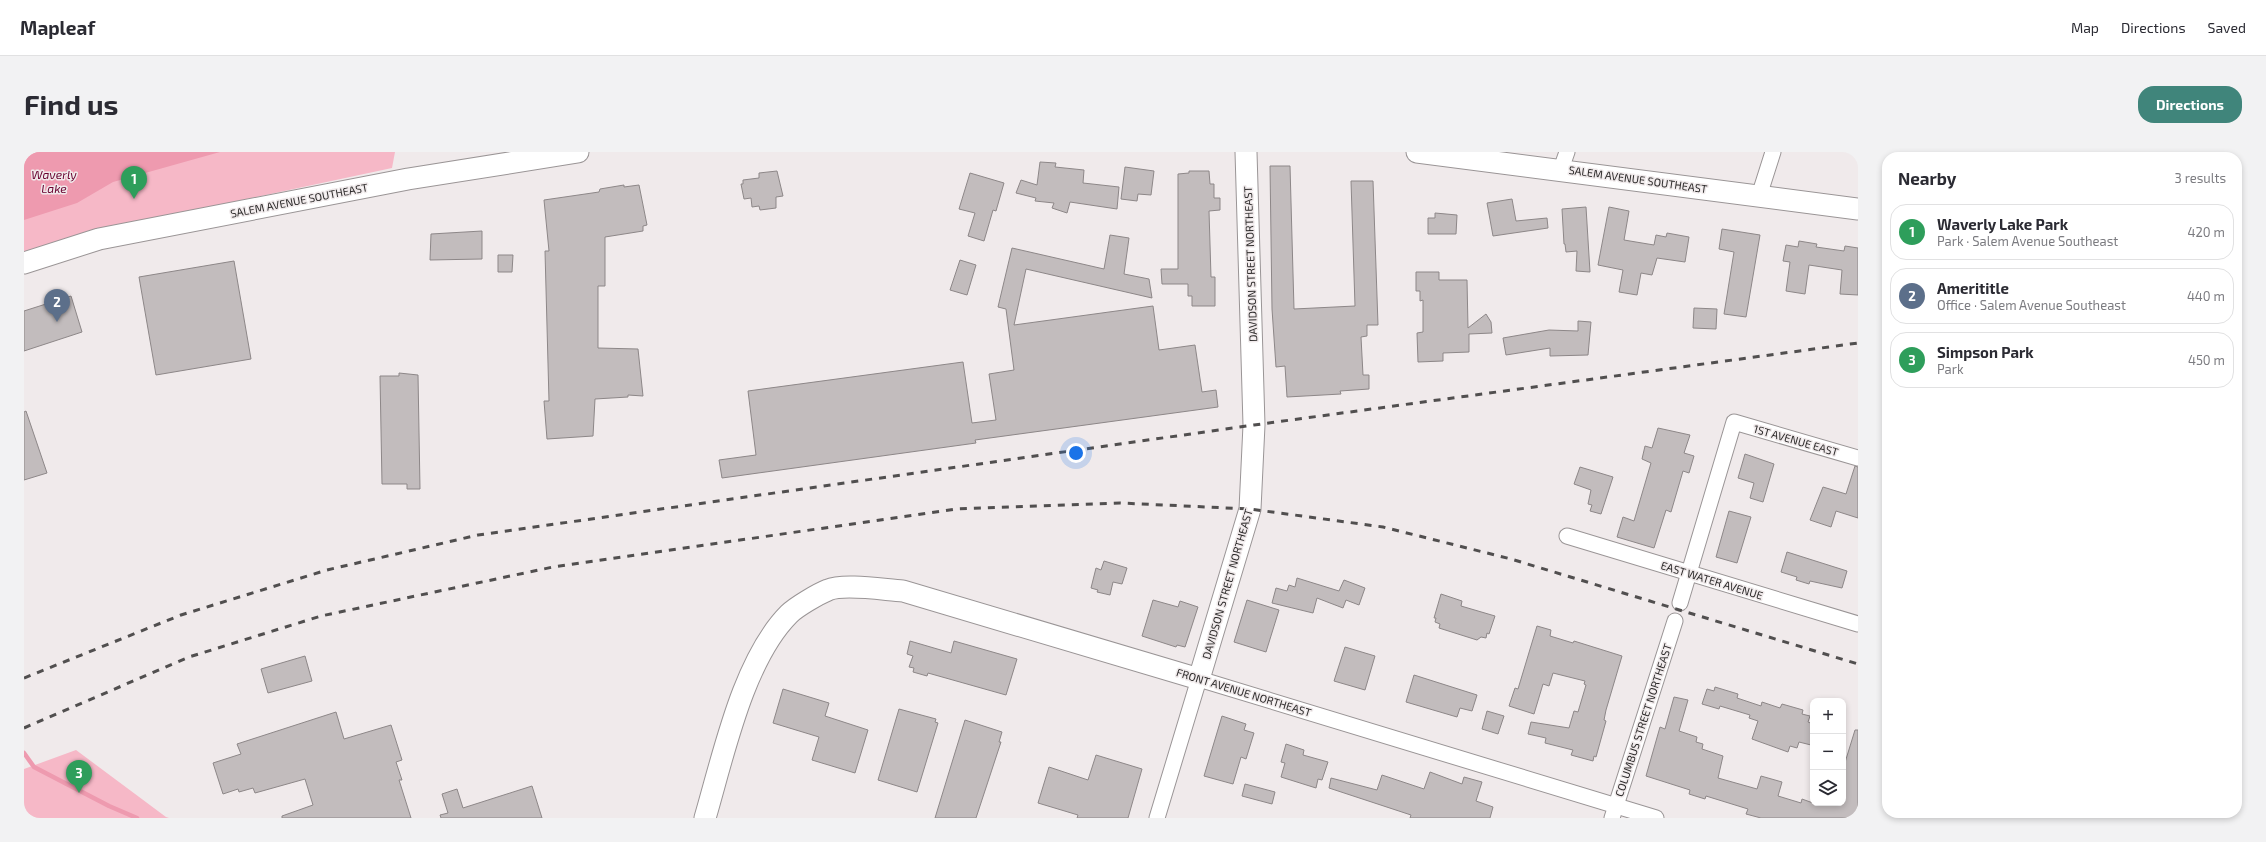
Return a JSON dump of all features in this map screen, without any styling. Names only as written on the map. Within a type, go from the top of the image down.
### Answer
[{"type":"street","name":"SALEM AVENUE SOUTHEAST","points":[[24,262],[99,239],[408,178],[497,158],[578,152]]},
{"type":"street","name":"DAVIDSON STREET NORTHEAST","points":[[1156,818],[1250,510],[1254,425],[1246,152]]},
{"type":"street","name":"SALEM AVENUE SOUTHEAST","points":[[1417,152],[1564,161],[1759,196],[1858,209]]},
{"type":"street","points":[[1759,196],[1773,152]]},
{"type":"street","name":"1ST AVENUE EAST","points":[[1689,573],[1734,422],[1858,458]]},
{"type":"street","name":"EAST WATER AVENUE","points":[[1567,536],[1858,624]]},
{"type":"street","points":[[1680,603],[1689,573]]},
{"type":"street","name":"FRONT AVENUE NORTHEAST","points":[[705,818],[733,723],[750,678],[766,644],[789,614],[829,590],[855,588],[904,591],[1199,679],[1613,812],[1656,818]]},
{"type":"street","name":"COLUMBUS STREET NORTHEAST","points":[[1613,812],[1675,621]]},
{"type":"shaded area","points":[[24,152],[395,152],[392,168],[97,231],[24,257]]},
{"type":"shaded area","points":[[76,750],[169,818],[24,818],[24,769]]},
{"type":"water","name":"Waverly Lake","points":[[24,152],[220,152],[113,182],[77,203],[24,220]]},
{"type":"building","points":[[1040,162],[1056,163],[1055,167],[1084,170],[1083,183],[1119,187],[1117,209],[1070,202],[1067,213],[1052,208],[1054,203],[1035,201],[1036,198],[1016,193],[1021,180],[1037,185]]},
{"type":"building","points":[[1270,166],[1290,166],[1294,309],[1355,306],[1351,181],[1373,181],[1378,325],[1367,325],[1367,336],[1361,337],[1363,375],[1369,375],[1369,389],[1340,391],[1341,394],[1287,397],[1285,366],[1276,367],[1272,309]]},
{"type":"building","points":[[1125,167],[1154,171],[1151,195],[1138,194],[1137,201],[1121,199]]},
{"type":"building","points":[[777,171],[783,196],[776,197],[776,208],[760,210],[759,206],[752,207],[751,198],[744,199],[741,184],[743,184],[743,180],[759,178],[759,173]]},
{"type":"building","points":[[1189,171],[1209,171],[1210,184],[1214,184],[1214,198],[1220,198],[1220,210],[1209,211],[1211,277],[1215,277],[1215,306],[1192,306],[1192,296],[1188,296],[1188,284],[1162,284],[1161,269],[1178,269],[1178,174],[1189,173]]},
{"type":"building","points":[[970,173],[1004,183],[996,211],[993,210],[984,241],[968,236],[975,213],[959,209]]},
{"type":"building","points":[[624,185],[624,187],[639,185],[647,225],[643,226],[643,231],[605,237],[605,286],[598,286],[598,348],[638,349],[643,396],[628,395],[628,397],[595,399],[593,436],[547,439],[544,401],[549,401],[545,251],[549,251],[544,200],[599,192],[600,189]]},
{"type":"building","points":[[1512,199],[1516,221],[1547,218],[1548,228],[1493,236],[1487,203]]},
{"type":"building","points":[[1586,207],[1590,272],[1576,271],[1577,251],[1566,252],[1564,244],[1562,209]]},
{"type":"building","points":[[1609,207],[1629,211],[1624,240],[1654,245],[1656,235],[1666,237],[1667,233],[1689,237],[1685,262],[1657,258],[1652,275],[1641,273],[1637,295],[1619,292],[1623,270],[1598,265]]},
{"type":"building","points":[[1435,213],[1457,215],[1456,234],[1428,234],[1428,218],[1435,218]]},
{"type":"building","points":[[1722,229],[1760,235],[1746,317],[1724,314],[1734,252],[1719,249]]},
{"type":"building","points":[[482,231],[482,259],[430,260],[431,234]]},
{"type":"building","points":[[1110,235],[1129,238],[1124,274],[1149,279],[1152,298],[1026,269],[1014,325],[1153,306],[1159,350],[1195,345],[1202,392],[1216,390],[1218,407],[975,440],[976,443],[722,478],[719,460],[756,455],[748,391],[963,362],[972,423],[996,420],[989,374],[1014,370],[1006,309],[998,307],[1012,248],[1104,269]]},
{"type":"building","points":[[1799,241],[1817,244],[1816,247],[1844,251],[1845,246],[1858,248],[1858,295],[1840,294],[1842,270],[1809,265],[1805,294],[1786,291],[1790,262],[1783,261],[1786,245],[1798,247]]},
{"type":"building","points":[[498,255],[513,255],[512,272],[498,272]]},
{"type":"building","points":[[960,260],[976,265],[967,295],[950,290]]},
{"type":"building","points":[[234,261],[251,359],[156,375],[139,277]]},
{"type":"building","points":[[1416,272],[1439,272],[1439,280],[1467,280],[1468,328],[1486,314],[1491,322],[1492,333],[1469,334],[1469,352],[1443,353],[1443,361],[1418,362],[1417,333],[1423,332],[1423,300],[1420,301],[1420,291],[1416,291]]},
{"type":"building","points":[[71,296],[82,332],[24,351],[24,311]]},
{"type":"building","points":[[1694,308],[1717,309],[1716,329],[1693,328]]},
{"type":"building","points":[[1578,321],[1591,322],[1588,355],[1550,356],[1550,348],[1506,355],[1503,338],[1549,330],[1578,331]]},
{"type":"building","points":[[399,373],[418,375],[420,489],[407,489],[407,484],[382,484],[380,376],[399,376]]},
{"type":"building","points":[[26,411],[47,473],[24,480],[24,412]]},
{"type":"building","points":[[1658,428],[1690,435],[1684,453],[1694,456],[1689,473],[1683,471],[1671,512],[1666,510],[1654,548],[1617,537],[1623,517],[1634,521],[1651,463],[1642,459],[1645,446],[1652,448]]},
{"type":"building","points":[[1745,454],[1774,464],[1763,502],[1750,498],[1754,483],[1738,478]]},
{"type":"building","points":[[1855,466],[1858,467],[1858,518],[1836,511],[1831,527],[1810,520],[1823,487],[1846,494]]},
{"type":"building","points":[[1580,467],[1613,477],[1601,514],[1590,511],[1592,505],[1588,504],[1591,490],[1574,484]]},
{"type":"building","points":[[1729,511],[1751,517],[1737,563],[1716,557]]},
{"type":"building","points":[[1787,552],[1847,571],[1842,588],[1810,581],[1809,584],[1796,580],[1797,577],[1781,572]]},
{"type":"building","points":[[1104,561],[1127,568],[1122,584],[1113,582],[1110,595],[1097,592],[1098,590],[1091,588],[1096,568],[1101,570]]},
{"type":"building","points":[[1297,578],[1339,591],[1344,580],[1365,588],[1359,605],[1346,600],[1343,608],[1317,598],[1313,613],[1272,603],[1276,588],[1287,591],[1289,585],[1295,587]]},
{"type":"building","points":[[1441,594],[1462,601],[1461,606],[1495,616],[1489,634],[1487,633],[1486,638],[1481,637],[1477,640],[1439,628],[1440,624],[1435,622],[1436,618],[1434,618]]},
{"type":"building","points":[[1153,600],[1178,607],[1180,601],[1198,607],[1185,647],[1177,645],[1176,647],[1142,636]]},
{"type":"building","points":[[1247,600],[1279,610],[1266,652],[1234,642]]},
{"type":"building","points":[[1537,626],[1551,630],[1550,636],[1573,643],[1574,641],[1622,656],[1606,710],[1604,720],[1606,721],[1596,757],[1594,756],[1593,761],[1571,755],[1573,750],[1545,743],[1546,738],[1528,734],[1531,722],[1569,728],[1574,711],[1578,712],[1586,685],[1584,684],[1585,681],[1553,673],[1549,686],[1543,684],[1534,714],[1509,706],[1515,688],[1518,689]]},
{"type":"building","points":[[910,641],[951,653],[954,641],[1017,659],[1006,695],[928,673],[927,676],[913,672],[914,668],[909,667],[913,656],[907,654]]},
{"type":"building","points":[[1345,647],[1375,656],[1365,690],[1334,681]]},
{"type":"building","points":[[305,656],[312,681],[268,693],[261,669]]},
{"type":"building","points":[[1414,675],[1477,695],[1472,711],[1460,708],[1457,717],[1406,702]]},
{"type":"building","points":[[1715,687],[1738,694],[1737,698],[1761,706],[1762,702],[1780,708],[1782,704],[1803,710],[1802,714],[1810,716],[1808,722],[1810,723],[1810,745],[1799,742],[1797,748],[1790,746],[1788,752],[1752,739],[1758,721],[1749,718],[1750,715],[1720,706],[1719,709],[1702,704],[1707,689],[1714,691]]},
{"type":"building","points":[[783,689],[829,703],[825,716],[868,730],[855,773],[812,760],[819,737],[773,723]]},
{"type":"building","points":[[1674,697],[1688,700],[1679,731],[1697,737],[1696,742],[1703,744],[1702,749],[1723,756],[1718,778],[1757,789],[1761,776],[1782,782],[1778,796],[1801,803],[1802,799],[1810,802],[1810,806],[1846,806],[1846,759],[1855,730],[1858,730],[1858,818],[1761,818],[1746,814],[1748,809],[1706,796],[1705,799],[1689,794],[1690,790],[1646,776],[1660,727],[1665,729]]},
{"type":"building","points":[[899,709],[936,719],[935,722],[938,723],[917,792],[878,780]]},
{"type":"building","points":[[1487,711],[1504,716],[1498,734],[1482,729]]},
{"type":"building","points":[[336,712],[344,739],[391,725],[402,760],[396,762],[402,780],[399,780],[411,818],[282,818],[282,816],[313,805],[305,779],[255,793],[253,788],[239,792],[238,789],[223,794],[213,763],[241,754],[237,744]]},
{"type":"building","points":[[1222,716],[1246,724],[1244,730],[1254,733],[1246,759],[1241,757],[1233,784],[1204,776]]},
{"type":"building","points":[[965,720],[1002,732],[999,742],[1001,742],[976,818],[935,818]]},
{"type":"building","points":[[1286,744],[1304,750],[1303,755],[1328,762],[1322,780],[1318,779],[1316,788],[1281,777],[1285,763],[1281,762]]},
{"type":"building","points":[[1096,755],[1142,769],[1128,818],[1077,818],[1078,815],[1038,803],[1049,767],[1088,780]]},
{"type":"building","points":[[1430,772],[1462,784],[1464,777],[1482,782],[1476,801],[1493,807],[1490,818],[1410,818],[1411,815],[1329,788],[1331,778],[1377,790],[1382,775],[1424,789]]},
{"type":"building","points":[[1245,784],[1275,792],[1272,804],[1242,796]]},
{"type":"building","points":[[532,786],[542,818],[441,818],[440,815],[448,813],[442,794],[457,789],[463,808]]},
{"type":"waterway","points":[[24,753],[34,767],[109,806],[137,818]]},
{"type":"railway","points":[[24,678],[181,615],[327,570],[478,535],[1254,425],[1858,343]]},
{"type":"railway","points":[[24,728],[189,657],[321,616],[553,567],[956,509],[1120,503],[1250,509],[1383,527],[1511,559],[1858,664]]},
{"type":"place","name":"Waverly Lake Park","points":[[134,199]]},
{"type":"place","name":"Amerititle","points":[[57,322]]},
{"type":"place","name":"Simpson Park","points":[[79,793]]}]
